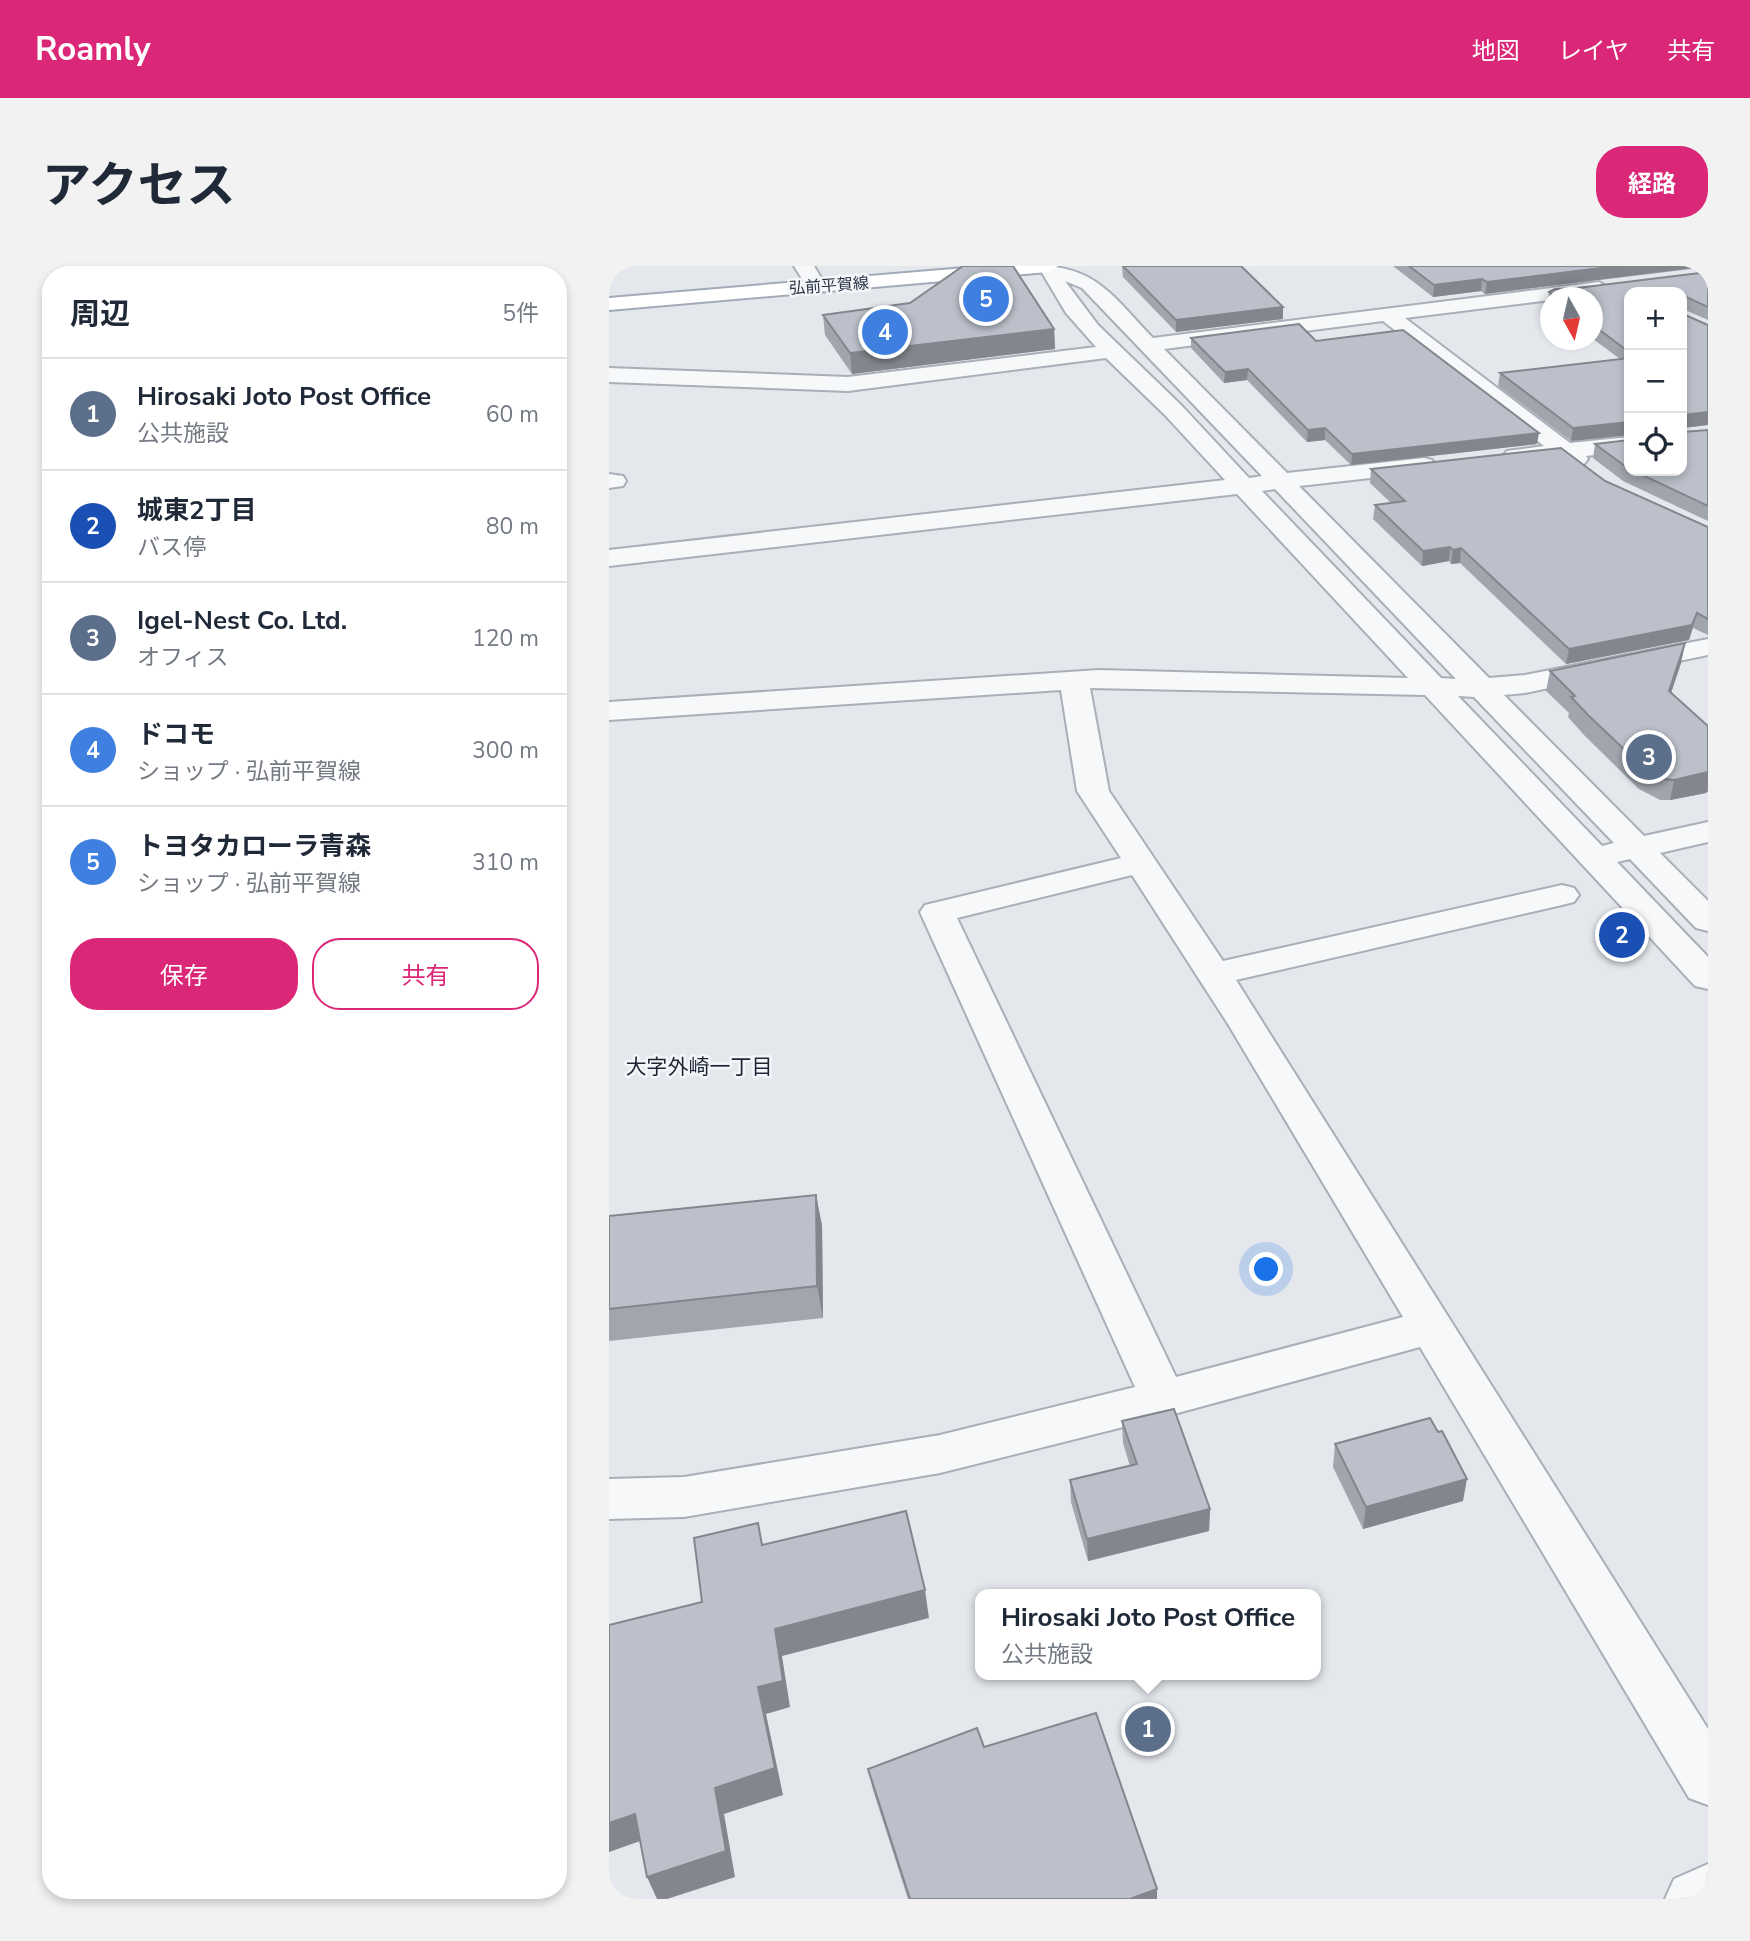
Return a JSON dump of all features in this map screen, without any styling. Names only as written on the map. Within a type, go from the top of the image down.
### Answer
[{"type":"main road","name":"弘前平賀線","points":[[609,304],[885,266]]},
{"type":"main road","name":"弘前平賀線","points":[[609,289],[810,275],[896,281],[1048,266]]},
{"type":"street","points":[[1048,266],[1089,284],[1708,921]]},
{"type":"street","points":[[1048,266],[1056,287],[1112,351],[1162,397],[1430,686],[1708,978]]},
{"type":"street","points":[[1146,345],[1620,286]]},
{"type":"street","points":[[1389,316],[1594,474]]},
{"type":"street","points":[[609,375],[848,384],[1112,351]]},
{"type":"street","points":[[1486,459],[1624,445]]},
{"type":"street","points":[[609,558],[1447,463]]},
{"type":"street","points":[[609,711],[1112,679],[1479,688],[1525,684],[1708,647]]},
{"type":"street","points":[[1074,681],[1093,791],[1214,974],[1708,1779]]},
{"type":"street","points":[[1595,858],[1708,832]]},
{"type":"street","points":[[1141,863],[937,912],[1163,1399]]},
{"type":"street","points":[[1214,974],[1562,895]]},
{"type":"street","points":[[609,1499],[684,1497],[940,1454],[1163,1399],[1431,1327]]},
{"type":"street","points":[[1693,1899],[1708,1893]]},
{"type":"building","points":[[963,266],[1013,266],[1054,329],[850,353],[823,315],[910,303]]},
{"type":"building","points":[[1123,266],[1241,266],[1283,307],[1176,320]]},
{"type":"building","points":[[1409,266],[1617,266],[1487,282],[1482,279],[1434,285]]},
{"type":"building","points":[[1708,272],[1708,307],[1687,297],[1687,287],[1624,287],[1624,348],[1603,332],[1603,287],[1585,287]]},
{"type":"building","points":[[1687,316],[1708,325],[1708,412],[1687,415]]},
{"type":"building","points":[[1299,324],[1316,341],[1403,330],[1539,433],[1352,454],[1325,428],[1308,430],[1248,369],[1225,372],[1191,338]]},
{"type":"building","points":[[1624,359],[1624,423],[1573,428],[1500,373]]},
{"type":"building","points":[[1708,430],[1708,506],[1645,476],[1687,476],[1687,432]]},
{"type":"building","points":[[1624,441],[1624,465],[1595,444]]},
{"type":"building","points":[[1561,448],[1605,481],[1708,527],[1708,619],[1697,613],[1692,625],[1569,649],[1461,548],[1423,551],[1375,505],[1405,501],[1371,469]]},
{"type":"building","points":[[1685,643],[1669,691],[1708,726],[1708,772],[1674,780],[1665,779],[1644,768],[1588,715],[1571,697],[1575,696],[1550,671]]},
{"type":"building","points":[[816,1195],[817,1286],[609,1309],[609,1216]]},
{"type":"building","points":[[1174,1409],[1210,1509],[1087,1539],[1070,1480],[1137,1464],[1122,1421]]},
{"type":"building","points":[[1430,1418],[1438,1432],[1442,1431],[1467,1479],[1366,1507],[1335,1444]]},
{"type":"building","points":[[906,1511],[925,1590],[775,1629],[783,1681],[758,1687],[775,1768],[715,1788],[726,1851],[647,1877],[635,1814],[609,1823],[609,1625],[702,1602],[694,1538],[758,1523],[762,1545]]},
{"type":"building","points":[[1096,1713],[1157,1889],[1130,1899],[910,1899],[868,1769],[977,1728],[984,1747]]},
{"type":"place","name":"トヨタカローラ青森","points":[[986,299]]},
{"type":"place","name":"ドコモ","points":[[885,332]]},
{"type":"place","name":"Igel-Nest Co. Ltd.","points":[[1649,757]]},
{"type":"place","name":"城東2丁目","points":[[1622,935]]},
{"type":"place","name":"Hirosaki Joto Post Office","points":[[1148,1729]]},
{"type":"district","name":"大字外崎一丁目","points":[[699,1067]]}]
